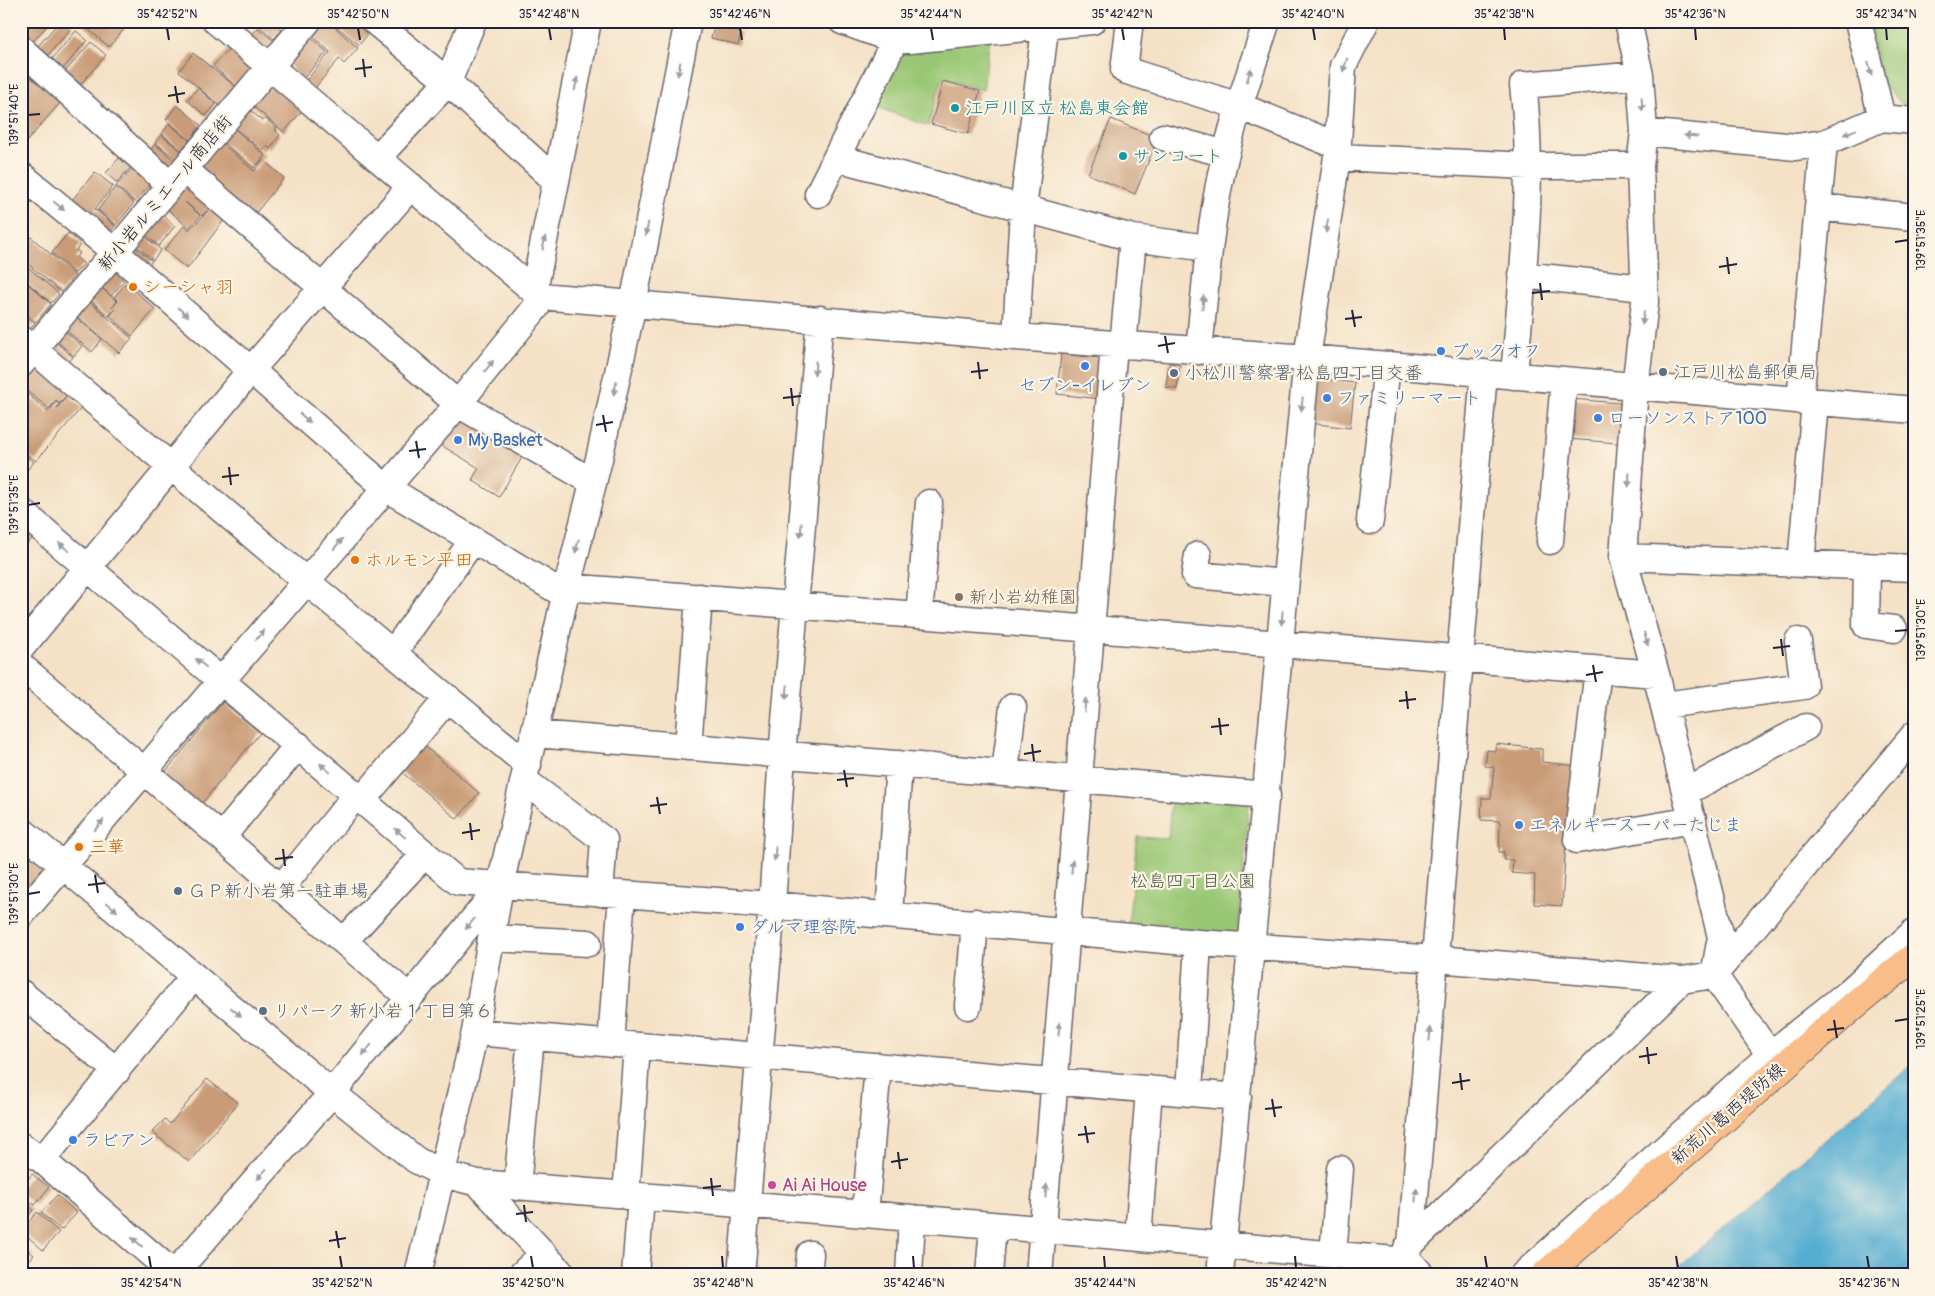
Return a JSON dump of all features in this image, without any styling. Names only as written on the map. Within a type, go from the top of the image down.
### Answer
[{"type":"main road","name":"新荒川葛西堤防線","points":[[1545,1275],[1855,996],[1914,957]]},
{"type":"street","points":[[216,21],[537,293],[633,304],[1016,337],[1307,358],[1635,388],[1914,410]]},
{"type":"street","name":"新小岩ルミエール商店街","points":[[25,351],[115,252],[308,21]]},
{"type":"street","points":[[377,158],[448,82],[473,21]]},
{"type":"street","points":[[21,915],[458,404],[538,306],[537,293],[556,181],[588,21]]},
{"type":"street","points":[[418,1275],[475,1032],[500,886],[633,304],[688,21]]},
{"type":"street","points":[[842,21],[895,40],[1046,23],[1092,21]]},
{"type":"street","points":[[1130,21],[1124,70],[1239,106],[1337,152],[1529,166],[1640,166]]},
{"type":"street","points":[[1199,350],[1208,248],[1226,154],[1239,106],[1267,21]]},
{"type":"street","points":[[1220,1275],[1307,358],[1337,152],[1343,66],[1366,21]]},
{"type":"street","points":[[1628,21],[1640,75],[1644,132],[1640,166],[1645,302],[1635,388],[1623,557],[1664,705],[1721,937],[1714,974],[1770,1055]]},
{"type":"street","points":[[1858,21],[1882,118]]},
{"type":"street","points":[[1016,337],[1023,209],[1046,23]]},
{"type":"street","points":[[389,26],[556,181]]},
{"type":"street","points":[[818,194],[895,40]]},
{"type":"street","points":[[21,49],[177,177],[322,288],[458,404],[593,482]]},
{"type":"street","points":[[1514,376],[1529,166],[1523,85],[1640,75]]},
{"type":"street","points":[[1644,132],[1796,147],[1824,143],[1882,118],[1914,121]]},
{"type":"street","points":[[1163,137],[1226,154]]},
{"type":"street","points":[[1801,564],[1807,401],[1818,207],[1824,143]]},
{"type":"street","points":[[837,158],[1133,238],[1208,248]]},
{"type":"street","points":[[21,175],[115,252],[386,488],[473,540],[566,591],[699,597],[1656,674]]},
{"type":"street","points":[[21,648],[250,371],[411,186]]},
{"type":"street","points":[[1818,207],[1914,217]]},
{"type":"street","points":[[1039,1275],[1091,629],[1119,345],[1133,238]]},
{"type":"street","points":[[1522,275],[1644,288]]},
{"type":"street","points":[[741,1275],[772,905],[782,755],[820,319]]},
{"type":"street","points":[[25,351],[172,466],[306,581],[448,698],[527,773],[604,840],[611,894],[610,1044]]},
{"type":"street","points":[[1370,521],[1387,365]]},
{"type":"street","points":[[1395,1260],[1437,959],[1484,373]]},
{"type":"street","points":[[1550,541],[1564,381]]},
{"type":"street","points":[[919,615],[929,503]]},
{"type":"street","points":[[21,510],[458,882],[772,905],[1252,948],[1437,959],[1682,980],[1714,974],[1914,735]]},
{"type":"street","points":[[393,652],[473,540]]},
{"type":"street","points":[[1198,555],[1195,575],[1285,583]]},
{"type":"street","points":[[1623,557],[1914,568]]},
{"type":"street","points":[[1867,566],[1866,626],[1894,629]]},
{"type":"street","points":[[688,747],[699,597]]},
{"type":"street","points":[[1664,705],[1804,686],[1798,641]]},
{"type":"street","points":[[21,666],[410,998]]},
{"type":"street","points":[[1598,670],[1576,840],[1693,820]]},
{"type":"street","points":[[281,888],[448,698]]},
{"type":"street","points":[[1005,772],[1013,707]]},
{"type":"street","points":[[1686,792],[1806,727]]},
{"type":"street","points":[[536,734],[1267,795]]},
{"type":"street","points":[[222,837],[298,745]]},
{"type":"street","points":[[889,915],[899,764]]},
{"type":"street","points":[[21,830],[332,1093],[416,1160],[443,1174],[478,1183],[517,1187],[865,1214],[1395,1260],[1412,1262],[1422,1275]]},
{"type":"street","points":[[344,941],[425,854]]},
{"type":"street","points":[[194,976],[118,1071],[32,1153],[174,1274],[332,1093],[500,886]]},
{"type":"street","points":[[968,1006],[974,922]]},
{"type":"street","points":[[1523,1275],[1770,1055],[1855,996],[1914,932]]},
{"type":"street","points":[[492,938],[588,943]]},
{"type":"street","points":[[1189,1092],[1198,943]]},
{"type":"street","points":[[1395,1260],[1682,980]]},
{"type":"street","points":[[21,993],[118,1071]]},
{"type":"street","points":[[475,1032],[1238,1096]]},
{"type":"street","points":[[517,1187],[531,1037]]},
{"type":"street","points":[[635,1275],[634,1196],[637,1046]]},
{"type":"street","points":[[865,1214],[878,1066]]},
{"type":"street","points":[[1138,1238],[1148,1089]]},
{"type":"street","points":[[1333,1255],[1340,1169]]},
{"type":"street","points":[[478,1183],[563,1275]]},
{"type":"street","points":[[909,1275],[912,1218]]},
{"type":"street","points":[[989,1275],[993,1226]]},
{"type":"street","points":[[520,1275],[544,1254]]},
{"type":"green space","points":[[1867,21],[1914,21],[1914,108],[1905,107],[1883,84]]},
{"type":"green space","points":[[990,38],[983,90],[942,78],[928,126],[871,105],[901,50]]},
{"type":"green space","name":"松島四丁目公園","points":[[1171,798],[1249,803],[1238,933],[1128,926],[1137,837],[1168,839]]},
{"type":"water","points":[[1914,1063],[1914,1275],[1669,1275]]},
{"type":"building","points":[[21,21],[51,21],[32,43],[21,34]]},
{"type":"building","points":[[60,21],[67,21],[73,26],[48,55],[38,46]]},
{"type":"building","points":[[79,21],[131,21],[109,47]]},
{"type":"building","points":[[253,21],[271,21],[282,30],[274,39]]},
{"type":"building","points":[[323,21],[328,21],[358,48],[344,64],[339,59],[314,89],[305,82],[330,52],[311,35]]},
{"type":"building","points":[[330,21],[362,21],[372,29],[359,45]]},
{"type":"building","points":[[716,21],[738,21],[735,31],[741,33],[738,45],[711,38]]},
{"type":"building","points":[[258,28],[274,41],[265,52],[249,38]]},
{"type":"building","points":[[76,31],[87,40],[63,69],[52,59]]},
{"type":"building","points":[[310,37],[327,52],[303,79],[291,68],[289,61]]},
{"type":"building","points":[[91,42],[106,55],[79,86],[64,73]]},
{"type":"building","points":[[230,47],[253,68],[237,87],[213,66]]},
{"type":"building","points":[[193,53],[236,87],[220,106],[179,71]]},
{"type":"building","points":[[32,66],[66,96],[21,148],[21,78]]},
{"type":"building","name":"江戸川区立 松島東会館","points":[[943,81],[980,91],[968,134],[931,124]]},
{"type":"building","points":[[272,86],[302,111],[284,132],[249,103],[262,87],[267,92]]},
{"type":"building","points":[[198,88],[216,104],[206,116],[187,100]]},
{"type":"building","points":[[177,105],[201,125],[190,140],[166,120]]},
{"type":"building","points":[[246,107],[263,121],[265,118],[277,128],[275,130],[280,135],[270,149],[267,146],[263,151],[231,125]]},
{"type":"building","name":"サンコート","points":[[1111,119],[1158,138],[1135,194],[1088,174]]},
{"type":"building","points":[[169,124],[189,140],[181,150],[162,134]]},
{"type":"building","points":[[230,125],[265,155],[254,168],[219,139]]},
{"type":"building","points":[[161,135],[181,151],[175,158],[155,143]]},
{"type":"building","points":[[218,140],[254,171],[263,160],[284,178],[250,220],[192,171]]},
{"type":"building","points":[[155,144],[174,160],[165,171],[146,156]]},
{"type":"building","points":[[125,151],[136,161],[117,183],[106,173]]},
{"type":"building","points":[[137,163],[155,179],[135,202],[116,186]]},
{"type":"building","points":[[95,172],[113,186],[95,209],[115,226],[106,237],[67,206]]},
{"type":"building","points":[[185,180],[213,202],[202,216],[185,202],[200,216],[189,228],[164,206]]},
{"type":"building","points":[[115,187],[134,203],[116,225],[98,210]]},
{"type":"building","points":[[214,205],[227,216],[187,269],[164,250],[184,226],[189,230]]},
{"type":"building","points":[[158,211],[175,226],[159,246],[141,231]]},
{"type":"building","points":[[140,232],[161,250],[153,260],[132,242]]},
{"type":"building","points":[[68,233],[81,244],[76,250],[80,253],[76,257],[84,264],[75,273],[52,253]]},
{"type":"building","points":[[31,237],[75,275],[61,292],[21,258],[21,249]]},
{"type":"building","points":[[132,244],[152,261],[144,270],[124,253]]},
{"type":"building","points":[[21,261],[59,294],[51,303],[21,277]]},
{"type":"building","points":[[110,267],[124,281],[111,296],[96,282]]},
{"type":"building","points":[[21,278],[51,304],[36,322],[21,309]]},
{"type":"building","points":[[126,283],[155,309],[132,336],[110,316],[115,309],[109,316],[86,297],[97,284],[117,301],[112,308],[118,301],[114,297]]},
{"type":"building","points":[[85,298],[132,338],[119,353],[72,313]]},
{"type":"building","points":[[21,311],[35,323],[24,335],[21,333]]},
{"type":"building","points":[[71,313],[102,339],[92,352],[61,326]]},
{"type":"building","points":[[60,327],[82,346],[74,356],[52,337]]},
{"type":"building","points":[[51,338],[73,357],[64,368],[42,349]]},
{"type":"building","points":[[1061,354],[1098,358],[1104,363],[1100,399],[1057,394]]},
{"type":"building","points":[[33,363],[69,392],[60,403],[56,400],[49,409],[21,386],[21,377]]},
{"type":"building","points":[[1169,363],[1180,365],[1177,389],[1166,387]]},
{"type":"building","points":[[1314,378],[1355,383],[1350,428],[1309,423]]},
{"type":"building","points":[[21,388],[48,412],[56,402],[59,404],[57,408],[68,395],[82,407],[36,461],[21,449],[21,431],[24,428],[21,426]]},
{"type":"building","points":[[1571,399],[1619,403],[1621,406],[1618,443],[1568,439]]},
{"type":"building","points":[[459,416],[524,454],[499,497],[472,480],[479,468],[439,444]]},
{"type":"building","points":[[21,451],[34,462],[21,477]]},
{"type":"building","points":[[21,525],[34,536],[21,551]]},
{"type":"building","points":[[223,702],[260,733],[199,807],[162,776]]},
{"type":"building","points":[[420,742],[479,793],[457,819],[397,768]]},
{"type":"building","points":[[1496,744],[1542,749],[1542,762],[1578,766],[1573,800],[1568,807],[1562,906],[1534,904],[1535,875],[1512,873],[1513,860],[1504,860],[1504,852],[1499,852],[1500,821],[1481,820],[1482,798],[1491,798],[1494,767],[1485,766],[1487,750],[1496,751]]},
{"type":"building","points":[[21,840],[54,869],[21,907]]},
{"type":"building","points":[[207,1079],[238,1103],[189,1162],[152,1132],[165,1119],[170,1124]]},
{"type":"building","points":[[32,1174],[49,1187],[35,1205],[21,1194],[21,1188]]},
{"type":"building","points":[[57,1195],[77,1213],[61,1230],[41,1213]]},
{"type":"building","points":[[21,1199],[33,1210],[21,1223]]},
{"type":"building","points":[[37,1212],[59,1232],[43,1250],[21,1231]]},
{"type":"building","points":[[21,1245],[34,1255],[21,1270]]},
{"type":"place","name":"江戸川区立 松島東会館","points":[[955,108]]},
{"type":"place","name":"サンコート","points":[[1123,156]]},
{"type":"place","name":"シーシャ羽","points":[[133,287]]},
{"type":"place","name":"ブックオフ","points":[[1441,351]]},
{"type":"place","name":"セブン-イレブン","points":[[1085,366]]},
{"type":"place","name":"江戸川松島郵便局","points":[[1663,372]]},
{"type":"place","name":"小松川警察署 松島四丁目交番","points":[[1174,373]]},
{"type":"place","name":"ファミリーマート","points":[[1327,398]]},
{"type":"place","name":"ローソンストア100","points":[[1598,418]]},
{"type":"place","name":"My Basket","points":[[458,440]]},
{"type":"place","name":"ホルモン平田","points":[[355,560]]},
{"type":"place","name":"新小岩幼稚園","points":[[959,597]]},
{"type":"place","name":"エネルギースーパーたじま","points":[[1519,825]]},
{"type":"place","name":"三華","points":[[79,847]]},
{"type":"place","name":"ＧＰ新小岩第一駐車場","points":[[178,891]]},
{"type":"place","name":"ダルマ理容院","points":[[740,927]]},
{"type":"place","name":"リパーク 新小岩１丁目第６","points":[[263,1011]]},
{"type":"place","name":"ラビアン","points":[[73,1140]]},
{"type":"place","name":"Ai Ai House","points":[[772,1185]]}]
